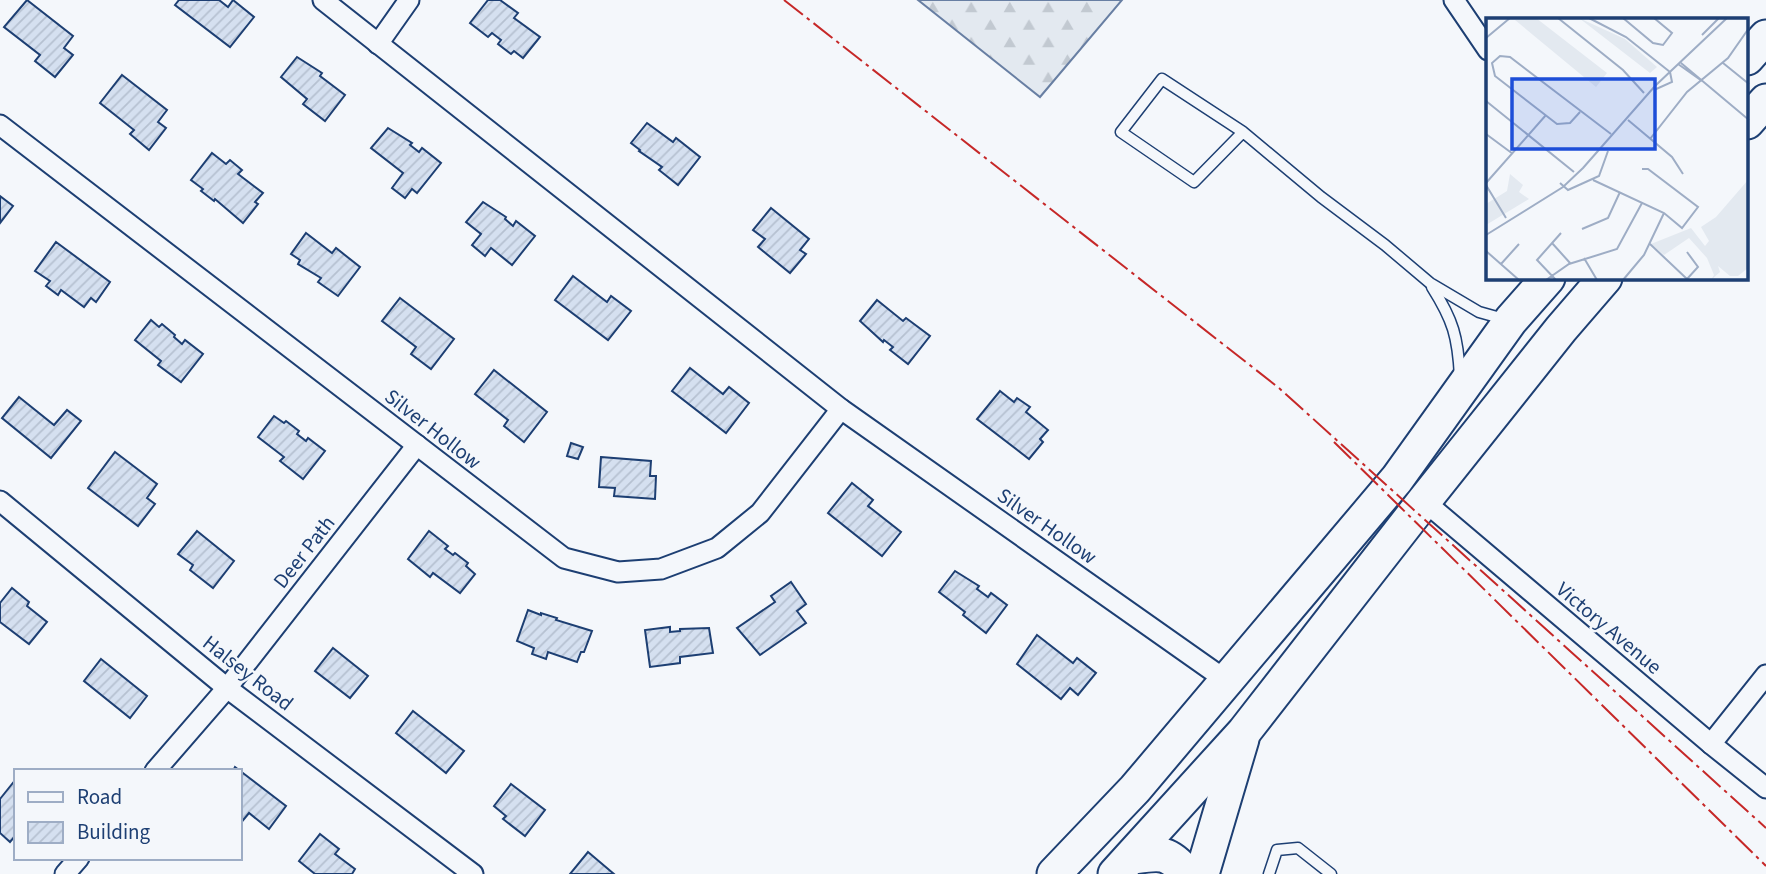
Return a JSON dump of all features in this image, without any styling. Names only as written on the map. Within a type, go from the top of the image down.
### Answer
[{"type":"highway","points":[[1748,57],[1766,37]]},
{"type":"highway","points":[[1748,121],[1766,102]]},
{"type":"highway","points":[[1748,144],[1766,136]]},
{"type":"highway","points":[[1054,874],[1135,789],[1397,479],[1511,320],[1546,280]]},
{"type":"highway","points":[[1124,865],[1244,732],[1424,501],[1603,280]]},
{"type":"highway","points":[[1397,479],[1424,501]]},
{"type":"highway","points":[[1202,874],[1244,732]]},
{"type":"highway","points":[[1124,865],[1164,854],[1173,858],[1187,874]]},
{"type":"street","name":"Silver Hollow","points":[[323,0],[841,409],[1227,681]]},
{"type":"street","points":[[378,44],[409,0]]},
{"type":"street","points":[[1454,0],[1486,47]]},
{"type":"street","name":"Silver Hollow","points":[[0,125],[564,558],[618,572],[661,569],[717,548],[760,513],[841,409]]},
{"type":"street","name":"Deer Path","points":[[157,769],[227,688],[417,445]]},
{"type":"street","name":"Halsey Road","points":[[0,501],[227,688],[473,874]]},
{"type":"street","name":"Victory Avenue","points":[[1424,501],[1766,788]]},
{"type":"street","points":[[1711,744],[1766,675]]},
{"type":"street","points":[[65,874],[77,860]]},
{"type":"lane","points":[[1243,132],[1194,183],[1121,132],[1162,79],[1243,132],[1430,283],[1479,312],[1511,320]]},
{"type":"lane","points":[[1430,283],[1449,314],[1458,345],[1461,390]]},
{"type":"lane","points":[[1269,874],[1277,850],[1297,848],[1331,874]]},
{"type":"green space","points":[[918,0],[1122,0],[1040,97]]},
{"type":"building","points":[[27,0],[73,36],[64,48],[73,55],[55,77],[35,61],[40,55],[4,27]]},
{"type":"building","points":[[179,0],[219,0],[228,7],[233,0],[254,17],[230,47],[175,5]]},
{"type":"building","points":[[488,0],[500,0],[518,13],[514,18],[540,37],[523,58],[514,51],[511,54],[498,44],[501,40],[492,33],[488,37],[470,23]]},
{"type":"building","points":[[297,57],[322,73],[320,76],[345,95],[325,121],[303,104],[307,99],[281,77]]},
{"type":"building","points":[[122,75],[167,110],[158,122],[166,128],[149,150],[130,134],[134,130],[100,103]]},
{"type":"building","points":[[647,123],[673,142],[676,138],[700,157],[678,185],[659,170],[662,167],[631,143]]},
{"type":"building","points":[[388,128],[412,143],[410,145],[419,152],[422,148],[441,163],[417,193],[412,189],[405,198],[392,188],[403,173],[371,148]]},
{"type":"building","points":[[212,153],[226,164],[230,160],[242,170],[238,174],[263,193],[243,223],[215,199],[214,201],[201,191],[203,189],[191,180]]},
{"type":"building","points":[[0,196],[13,206],[0,223]]},
{"type":"building","points":[[483,202],[506,217],[513,226],[516,221],[535,236],[512,265],[491,248],[485,256],[472,245],[481,234],[466,222]]},
{"type":"building","points":[[771,208],[809,239],[800,250],[806,254],[790,273],[758,247],[765,239],[753,230]]},
{"type":"building","points":[[306,233],[332,253],[336,248],[360,267],[338,296],[318,282],[321,278],[298,264],[300,260],[291,254]]},
{"type":"building","points":[[56,242],[110,282],[96,302],[91,298],[84,307],[61,290],[58,295],[46,286],[50,281],[35,271]]},
{"type":"building","points":[[573,276],[607,302],[611,296],[631,311],[608,340],[555,300]]},
{"type":"building","points":[[400,298],[454,339],[431,369],[411,354],[416,347],[382,321]]},
{"type":"building","points":[[877,300],[903,321],[906,318],[930,336],[908,364],[890,350],[893,347],[884,340],[883,342],[860,321]]},
{"type":"building","points":[[151,320],[159,327],[162,324],[182,344],[185,340],[203,354],[181,382],[158,365],[161,361],[135,340]]},
{"type":"building","points":[[690,368],[723,394],[729,387],[749,403],[726,433],[672,391]]},
{"type":"building","points":[[494,370],[547,412],[524,442],[504,426],[508,420],[475,394]]},
{"type":"building","points":[[1000,391],[1014,402],[1017,398],[1030,407],[1026,412],[1048,430],[1040,439],[1043,442],[1029,459],[977,419]]},
{"type":"building","points":[[19,397],[54,425],[67,410],[81,421],[51,458],[2,418]]},
{"type":"building","points":[[274,416],[284,423],[286,421],[299,431],[297,434],[306,441],[308,438],[325,451],[303,479],[280,461],[284,457],[258,437]]},
{"type":"building","points":[[571,443],[583,447],[578,459],[567,456]]},
{"type":"building","points":[[115,452],[157,484],[147,498],[155,504],[138,526],[88,488]]},
{"type":"building","points":[[601,457],[651,461],[650,476],[656,476],[655,499],[614,496],[615,488],[599,487]]},
{"type":"building","points":[[852,483],[873,500],[868,506],[901,532],[882,556],[828,513]]},
{"type":"building","points":[[197,531],[234,561],[213,588],[190,570],[193,565],[178,554]]},
{"type":"building","points":[[429,531],[448,546],[445,549],[468,563],[466,566],[475,574],[460,593],[433,573],[430,577],[408,559]]},
{"type":"building","points":[[955,571],[979,586],[977,589],[988,597],[991,593],[1007,605],[986,633],[939,592]]},
{"type":"building","points":[[791,582],[806,604],[797,611],[806,623],[760,655],[737,628],[775,602],[771,596]]},
{"type":"building","points":[[12,588],[29,602],[27,606],[47,622],[29,644],[0,622],[0,603]]},
{"type":"building","points":[[528,610],[592,631],[577,662],[548,652],[546,659],[532,654],[534,648],[517,641]]},
{"type":"building","points":[[670,627],[670,632],[709,628],[713,653],[680,657],[680,663],[650,667],[645,630]]},
{"type":"building","points":[[1037,635],[1073,663],[1077,658],[1096,673],[1078,695],[1070,688],[1061,699],[1017,664]]},
{"type":"building","points":[[333,648],[368,676],[350,698],[315,671]]},
{"type":"building","points":[[101,659],[147,696],[130,718],[84,681]]},
{"type":"building","points":[[413,711],[464,751],[446,773],[396,733]]},
{"type":"building","points":[[242,772],[286,806],[269,829],[249,813],[242,822]]},
{"type":"building","points":[[14,782],[14,837],[10,842],[0,833],[0,799]]},
{"type":"building","points":[[511,784],[545,810],[525,836],[503,819],[506,816],[494,806]]},
{"type":"building","points":[[320,834],[339,849],[335,854],[355,869],[352,874],[315,874],[299,861]]},
{"type":"building","points":[[588,852],[614,874],[570,874]]},
{"type":"power","points":[[784,0],[1279,388],[1766,828]]},
{"type":"power","points":[[1334,442],[1766,866]]}]
